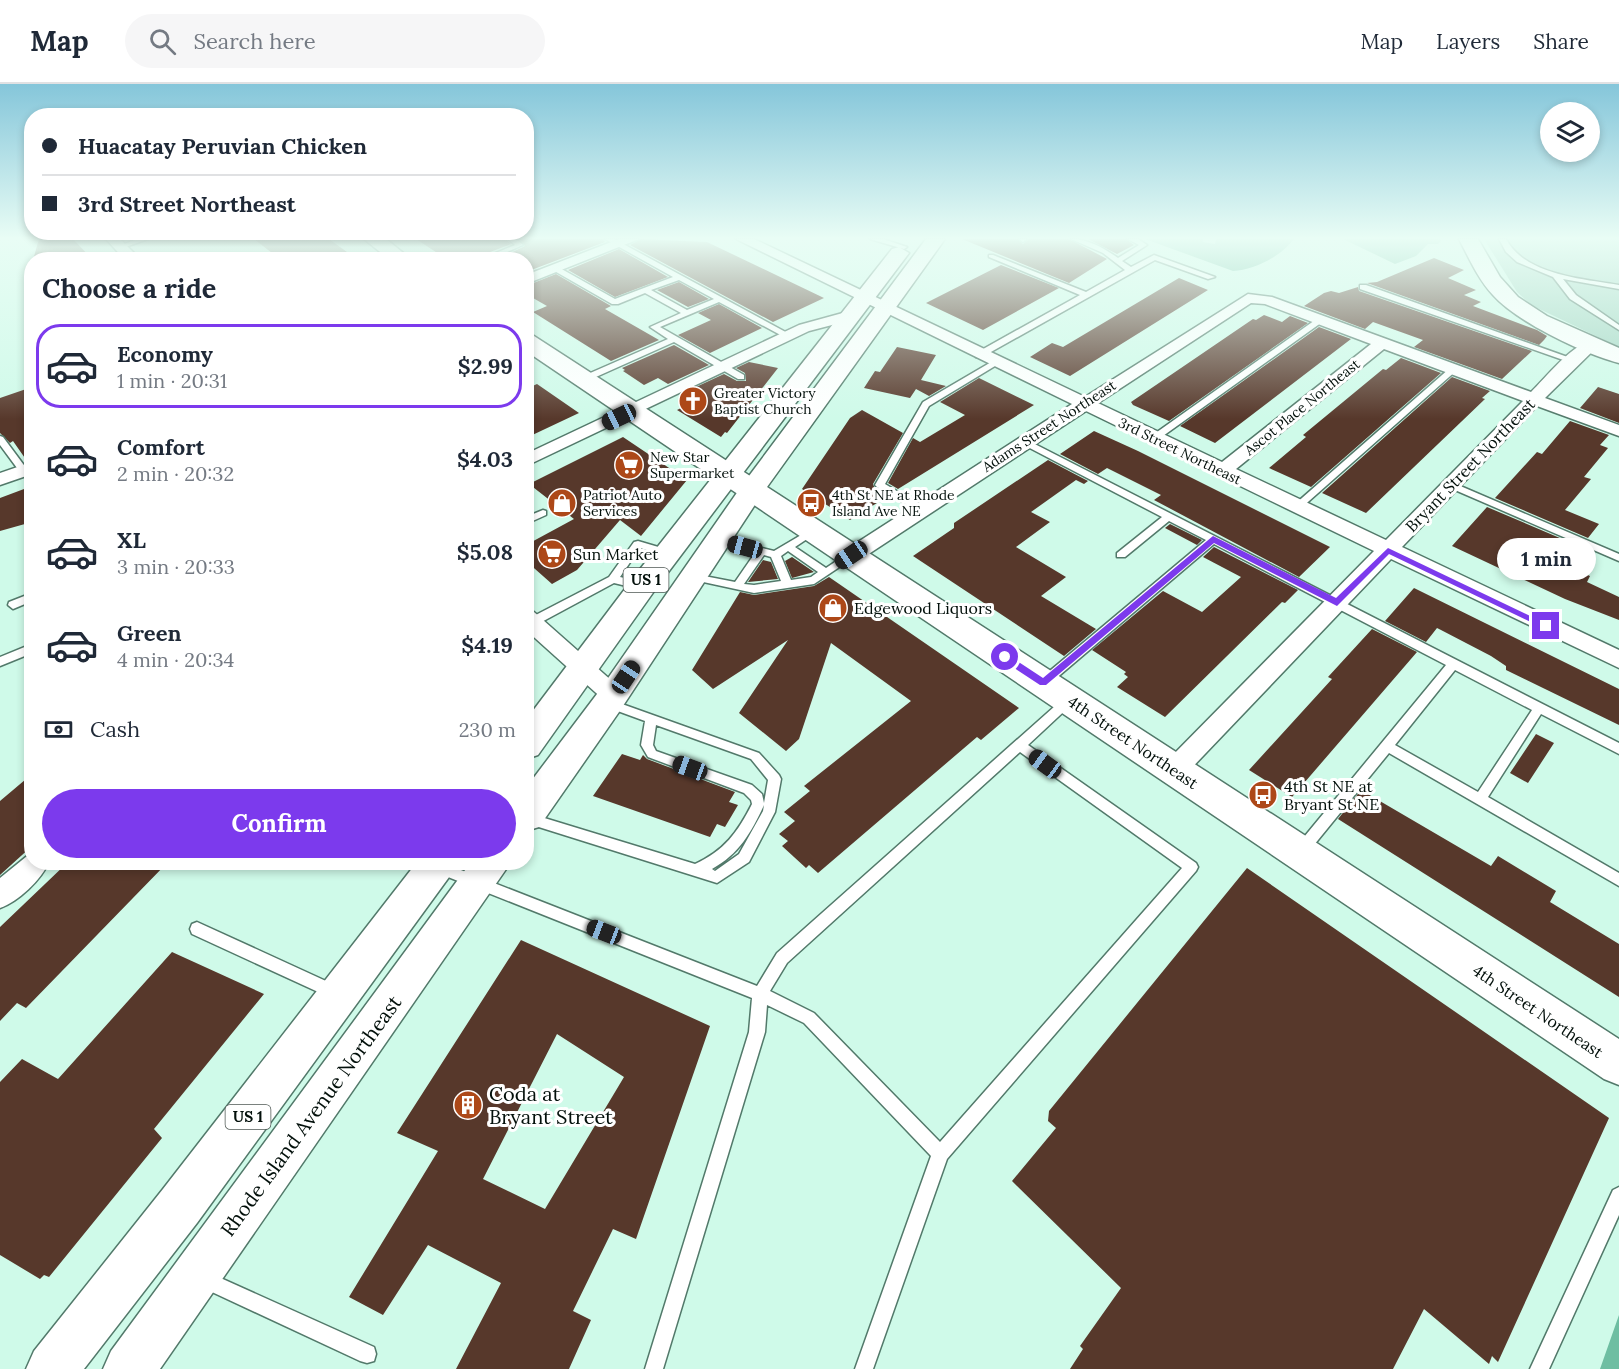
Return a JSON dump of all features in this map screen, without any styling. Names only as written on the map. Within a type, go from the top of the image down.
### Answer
[{"type":"main road","name":"US 1","points":[[534,806],[611,699],[719,540],[740,483],[863,299]]},
{"type":"main road","name":"US 1","points":[[534,735],[668,553],[740,483],[892,299]]},
{"type":"main road","points":[[1509,299],[1534,316],[1619,356]]},
{"type":"main road","name":"4th Street Northeast","points":[[534,346],[1619,1064]]},
{"type":"main road","name":"US 1","points":[[52,1369],[434,870]]},
{"type":"main road","name":"Rhode Island Avenue Northeast","points":[[129,1369],[485,873]]},
{"type":"street","name":"3rd Street Northeast","points":[[863,299],[1619,660]]},
{"type":"street","name":"Adams Street Northeast","points":[[851,555],[1246,299]]},
{"type":"street","name":"Adams Street Northeast","points":[[1257,299],[1267,300],[1321,320]]},
{"type":"street","points":[[534,457],[804,328],[850,316]]},
{"type":"street","points":[[1321,320],[1619,432]]},
{"type":"street","name":"Ascot Place Northeast","points":[[1222,471],[1382,343]]},
{"type":"street","name":"Bryant Street Northeast","points":[[1174,770],[1572,360],[1592,344]]},
{"type":"street","points":[[0,479],[24,470]]},
{"type":"street","points":[[534,624],[584,669],[611,699]]},
{"type":"street","points":[[0,896],[28,870]]},
{"type":"lane","points":[[609,299],[615,302],[624,299]]},
{"type":"lane","points":[[661,299],[687,313]]},
{"type":"lane","points":[[741,377],[654,327],[719,299],[789,336]]},
{"type":"lane","points":[[979,355],[1079,299]]},
{"type":"lane","points":[[1397,299],[1572,360]]},
{"type":"lane","points":[[1576,299],[1619,328]]},
{"type":"lane","points":[[1154,439],[1321,320]]},
{"type":"lane","points":[[584,380],[674,339]]},
{"type":"lane","points":[[922,510],[880,485],[926,404],[996,363]]},
{"type":"lane","points":[[1297,507],[1453,370]]},
{"type":"lane","points":[[0,439],[24,466]]},
{"type":"lane","points":[[1025,442],[1619,749]]},
{"type":"lane","points":[[1451,485],[1619,558]]},
{"type":"lane","points":[[534,517],[543,513]]},
{"type":"lane","points":[[1121,555],[1169,516]]},
{"type":"lane","points":[[719,540],[776,555],[813,531]]},
{"type":"lane","points":[[654,1369],[757,1032],[760,994],[782,958],[1019,745],[1056,691],[1213,539]]},
{"type":"lane","points":[[534,617],[613,579],[638,544],[668,553]]},
{"type":"lane","points":[[789,547],[825,572]]},
{"type":"lane","points":[[738,585],[762,551]]},
{"type":"lane","points":[[776,555],[787,583]]},
{"type":"lane","points":[[694,577],[754,589],[814,580],[851,555]]},
{"type":"lane","points":[[613,579],[643,586]]},
{"type":"lane","points":[[14,605],[24,601]]},
{"type":"lane","points":[[0,662],[24,652]]},
{"type":"lane","points":[[1299,853],[1454,663]]},
{"type":"lane","points":[[534,820],[717,877],[744,858],[769,812],[775,779],[755,756],[651,718],[611,699]]},
{"type":"lane","points":[[1480,799],[1539,708]]},
{"type":"lane","points":[[651,718],[647,745],[652,753],[748,789],[757,798],[758,804],[742,838],[728,854],[694,871]]},
{"type":"lane","points":[[864,1369],[940,1154],[1191,867],[1019,745]]},
{"type":"lane","points":[[1387,746],[1619,880]]},
{"type":"lane","points":[[469,870],[485,873],[760,994],[809,1018],[940,1154]]},
{"type":"lane","points":[[197,929],[340,995]]},
{"type":"lane","points":[[1539,1369],[1619,1196]]},
{"type":"lane","points":[[196,1276],[367,1354]]},
{"type":"green space","points":[[1525,299],[1619,299],[1619,347],[1531,305]]},
{"type":"green space","points":[[1619,1315],[1619,1369],[1600,1369]]},
{"type":"building","points":[[535,299],[599,299],[611,306],[605,309],[659,340],[611,361],[534,313],[547,306]]},
{"type":"building","points":[[673,299],[709,299],[688,307]]},
{"type":"building","points":[[730,299],[822,299],[773,322]]},
{"type":"building","points":[[934,299],[1039,299],[983,330],[926,303]]},
{"type":"building","points":[[1144,299],[1194,299],[1070,376],[1030,357],[1052,343],[1063,347]]},
{"type":"building","points":[[1315,299],[1382,299],[1532,351],[1502,379],[1414,347],[1423,340],[1373,322],[1365,329],[1304,306]]},
{"type":"building","points":[[1411,299],[1474,299],[1481,302],[1473,306],[1537,330],[1547,336],[1539,345]]},
{"type":"building","points":[[719,304],[762,328],[710,353],[678,335],[711,320],[698,313]]},
{"type":"building","points":[[1264,315],[1282,322],[1290,316],[1308,323],[1169,421],[1133,405],[1131,402],[1253,319],[1256,320]]},
{"type":"building","points":[[1319,327],[1351,339],[1215,443],[1180,426]]},
{"type":"building","points":[[674,345],[709,365],[668,384],[658,378],[644,385],[623,371],[625,370],[622,368]]},
{"type":"building","points":[[897,347],[936,355],[921,380],[946,386],[929,396],[916,389],[910,398],[864,388],[875,371],[880,372]]},
{"type":"building","points":[[1401,358],[1441,373],[1311,487],[1269,468],[1306,437],[1303,435],[1383,369],[1386,370]]},
{"type":"building","points":[[749,362],[778,368],[727,433],[725,432],[721,437],[677,410],[695,401],[683,393],[724,374],[737,381],[746,381],[745,373],[736,368]]},
{"type":"building","points":[[1452,377],[1490,391],[1482,398],[1485,399],[1366,513],[1322,493]]},
{"type":"building","points":[[979,378],[1034,405],[898,489],[888,483],[913,438],[920,442],[965,415],[940,402]]},
{"type":"building","points":[[537,384],[579,413],[534,434],[534,385]]},
{"type":"building","points":[[1598,387],[1619,394],[1619,423],[1580,408]]},
{"type":"building","points":[[24,390],[24,457],[13,441],[10,443],[0,433],[0,398]]},
{"type":"building","points":[[862,410],[903,433],[873,484],[875,489],[888,496],[850,520],[802,489],[850,418]]},
{"type":"building","points":[[1570,421],[1609,435],[1600,445],[1608,448],[1584,477],[1591,479],[1565,510],[1599,524],[1588,538],[1495,498],[1537,452],[1542,454]]},
{"type":"building","points":[[1094,431],[1330,547],[1299,577],[1154,500],[1161,495],[1107,468],[1098,474],[1060,454]]},
{"type":"building","points":[[623,437],[687,480],[641,536],[620,520],[577,570],[552,584],[534,568],[534,541],[574,519],[534,488],[534,482]]},
{"type":"building","points":[[1048,460],[1088,481],[1084,484],[1076,480],[1031,512],[1050,522],[1016,547],[1066,577],[1041,596],[1096,629],[1064,656],[913,556],[954,528],[954,523]]},
{"type":"building","points":[[24,489],[24,524],[0,531],[0,498]]},
{"type":"building","points":[[1487,507],[1581,547],[1567,566],[1590,576],[1587,582],[1619,597],[1619,620],[1565,599],[1452,546]]},
{"type":"building","points":[[1170,524],[1202,540],[1197,545],[1165,528]]},
{"type":"building","points":[[1214,547],[1298,590],[1285,603],[1282,602],[1165,717],[1117,687],[1128,677],[1124,674],[1126,672],[1092,650],[1163,591],[1202,612],[1241,577],[1203,557]]},
{"type":"building","points":[[792,557],[814,572],[792,578],[785,561]]},
{"type":"building","points":[[763,560],[771,562],[778,579],[748,582]]},
{"type":"building","points":[[829,577],[1019,708],[981,740],[977,737],[818,873],[809,865],[806,868],[782,846],[788,841],[779,834],[795,821],[784,812],[810,791],[804,786],[911,701],[831,643],[799,739],[786,751],[739,713],[788,640],[713,689],[692,670],[740,592],[754,595],[814,586]]},
{"type":"building","points":[[1414,588],[1619,689],[1619,725],[1506,670],[1506,666],[1491,656],[1437,628],[1426,642],[1385,621]]},
{"type":"building","points":[[1372,629],[1417,652],[1292,797],[1249,770],[1332,679],[1328,677]]},
{"type":"building","points":[[1536,734],[1554,743],[1528,783],[1510,773]]},
{"type":"building","points":[[622,754],[640,760],[643,755],[647,759],[735,792],[729,802],[738,805],[725,827],[717,824],[710,837],[593,796]]},
{"type":"building","points":[[24,781],[24,853],[0,875],[0,801]]},
{"type":"building","points":[[1361,790],[1491,866],[1498,856],[1556,891],[1550,902],[1619,944],[1619,997],[1338,819]]},
{"type":"building","points":[[1247,868],[1609,1118],[1498,1362],[1492,1356],[1489,1364],[1424,1309],[1393,1369],[1070,1369],[1083,1349],[1080,1346],[1121,1288],[1012,1181],[1056,1128],[1048,1121],[1049,1111]]},
{"type":"building","points":[[60,870],[160,870],[26,1008],[17,1003],[0,1021],[0,927]]},
{"type":"building","points":[[521,940],[710,1026],[636,1239],[613,1229],[573,1311],[591,1320],[569,1369],[456,1369],[501,1283],[428,1245],[383,1315],[349,1297],[438,1151],[397,1133]],"holes":[[[557,1034],[624,1077],[545,1209],[483,1179]]]},
{"type":"building","points":[[172,952],[264,994],[154,1129],[162,1138],[49,1277],[44,1275],[40,1279],[0,1255],[0,1082],[22,1059],[58,1079]]},
{"type":"place","name":"Greater Victory Baptist Church","points":[[693,401]]},
{"type":"place","name":"New Star Supermarket","points":[[629,465]]},
{"type":"place","name":"Patriot Auto Services","points":[[562,503]]},
{"type":"place","name":"4th St NE at Rhode Island Ave NE","points":[[811,503]]},
{"type":"place","name":"Sun Market","points":[[552,554]]},
{"type":"place","name":"Edgewood Liquors","points":[[833,608]]},
{"type":"place","name":"4th St NE at Bryant St NE","points":[[1263,795]]},
{"type":"place","name":"Coda at Bryant Street","points":[[468,1105]]},
{"type":"route","points":[[1005,657],[1043,683],[1213,539],[1337,603],[1388,550],[1546,626]]}]
